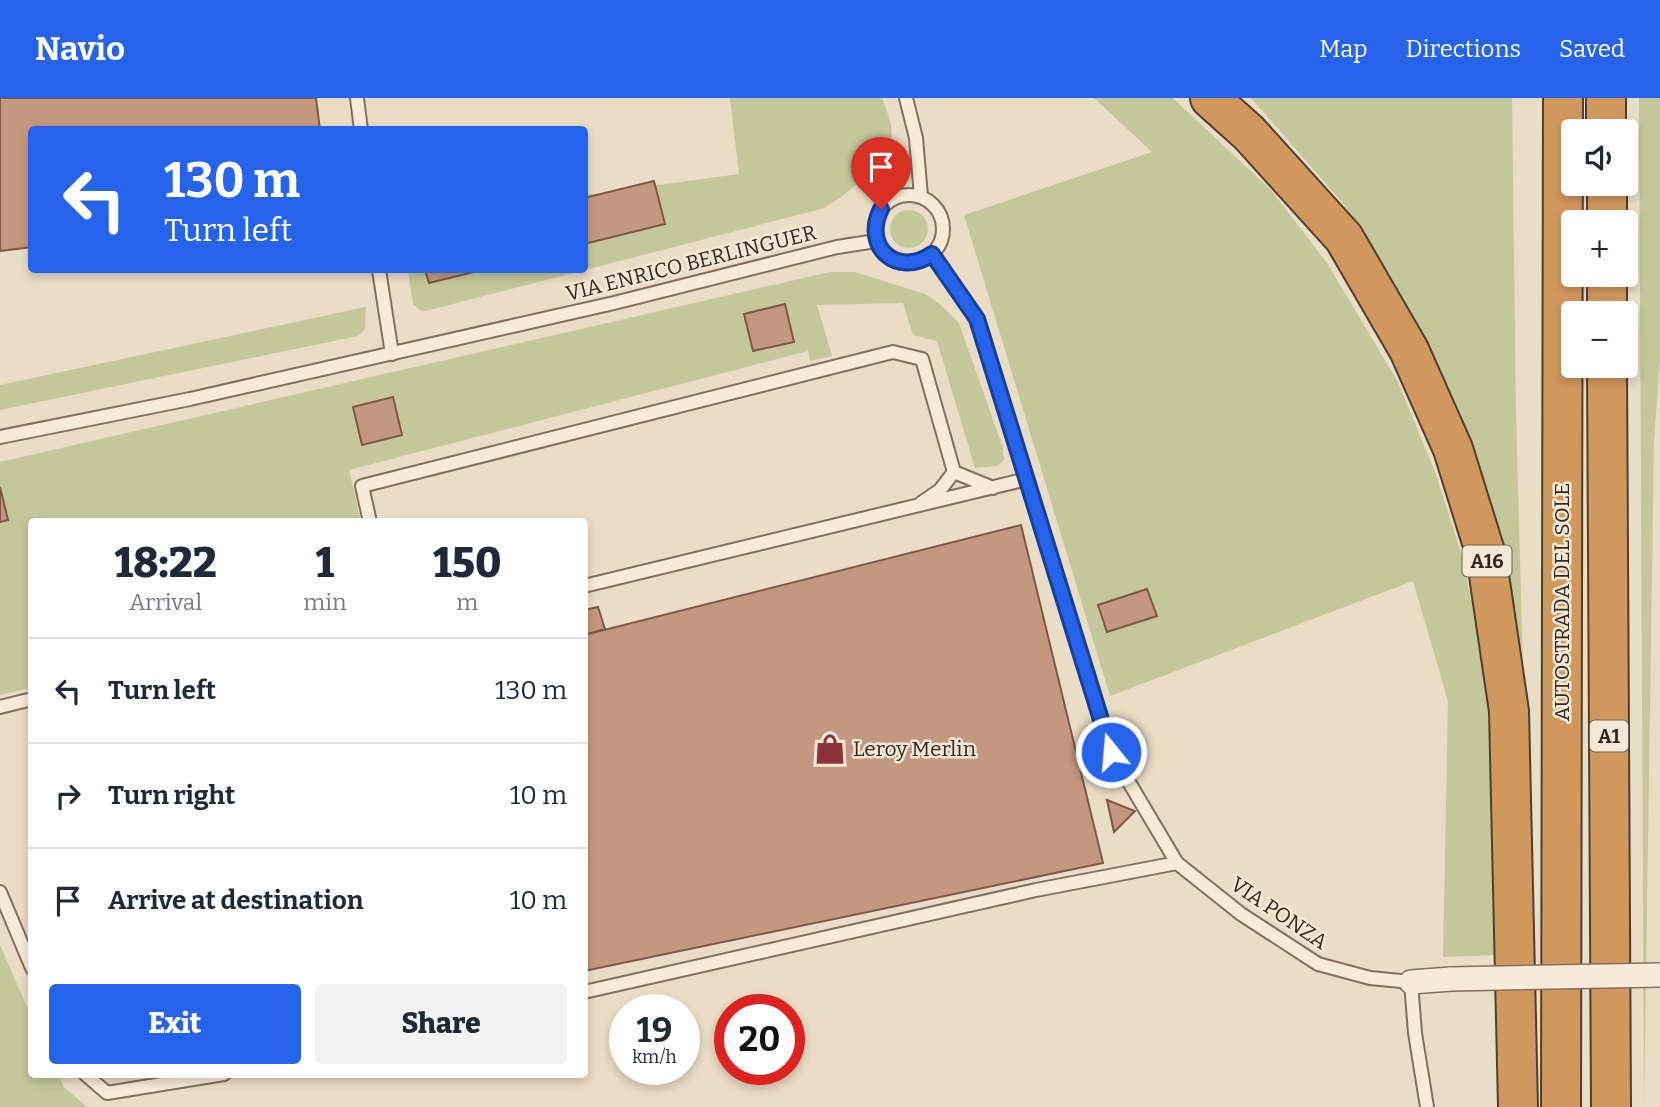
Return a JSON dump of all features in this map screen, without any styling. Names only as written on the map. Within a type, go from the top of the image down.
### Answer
[{"type":"highway","name":"A16","points":[[1210,98],[1249,133],[1344,238],[1409,350],[1453,449],[1486,555],[1509,711],[1518,1107]]},
{"type":"highway","name":"AUTOSTRADA DEL SOLE","points":[[1561,1107],[1563,98]]},
{"type":"highway","points":[[1606,98],[1606,119]]},
{"type":"highway","name":"A1","points":[[1607,378],[1611,1107]]},
{"type":"street","points":[[1411,982],[1660,975]]},
{"type":"lane","points":[[357,98],[360,126]]},
{"type":"lane","points":[[906,98],[916,138],[920,196]]},
{"type":"lane","points":[[898,196],[920,196],[931,202],[939,211],[943,233],[932,254],[923,260],[901,262],[891,258],[876,241],[876,219],[888,201],[898,196]]},
{"type":"lane","name":"VIA ENRICO BERLINGUER","points":[[0,437],[190,399],[392,354],[614,303],[837,247],[876,241]]},
{"type":"lane","points":[[588,991],[1036,890],[1177,863],[1111,752],[977,319],[932,254]]},
{"type":"lane","points":[[379,273],[392,354]]},
{"type":"lane","points":[[369,518],[362,486],[893,352],[922,359],[954,471]]},
{"type":"lane","points":[[954,471],[993,488]]},
{"type":"lane","points":[[915,507],[940,490],[954,471]]},
{"type":"lane","points":[[588,585],[1027,479]]},
{"type":"lane","points":[[0,707],[28,700]]},
{"type":"lane","name":"VIA PONZA","points":[[1177,863],[1241,914],[1318,964],[1370,978],[1411,982]]},
{"type":"lane","points":[[0,892],[28,958]]},
{"type":"lane","points":[[1411,982],[1415,1033],[1427,1107]]},
{"type":"lane","points":[[90,1078],[107,1093],[199,1078]]},
{"type":"green space","points":[[730,98],[882,98],[891,124],[892,135],[888,149],[862,180],[830,205],[588,269],[588,195],[739,174]]},
{"type":"green space","points":[[1094,98],[1173,98],[1272,191],[1327,263],[1398,382],[1435,472],[1460,549],[1486,667],[1499,955],[1443,957],[1448,701],[1413,581],[1110,696],[964,215],[1152,152]]},
{"type":"green space","points":[[1251,98],[1512,98],[1516,414],[1534,1069],[1500,546],[1452,400],[1391,276],[1342,202]]},
{"type":"green space","points":[[1639,98],[1660,98],[1660,360],[1654,441],[1644,1107]]},
{"type":"green space","points":[[909,210],[923,215],[928,229],[923,243],[909,248],[895,243],[890,229],[895,215]]},
{"type":"green space","points":[[830,272],[855,272],[925,294],[959,323],[1003,448],[1004,460],[997,466],[975,468],[937,341],[913,335],[903,303],[817,305],[832,356],[810,361],[808,351],[349,470],[360,518],[28,518],[28,689],[0,695],[0,462]]},
{"type":"green space","points":[[408,273],[573,273],[426,311],[413,304]]},
{"type":"green space","points":[[366,307],[365,329],[358,336],[0,410],[0,385]]},
{"type":"green space","points":[[0,945],[28,1009],[28,1078],[60,1078],[64,1087],[87,1107],[0,1107]]},
{"type":"building","points":[[0,98],[316,98],[320,126],[28,126],[28,248],[0,251]]},
{"type":"building","points":[[654,181],[665,224],[588,243],[588,197]]},
{"type":"building","points":[[426,273],[470,273],[429,283]]},
{"type":"building","points":[[785,304],[794,342],[753,351],[744,314]]},
{"type":"building","points":[[393,397],[402,435],[362,445],[353,407]]},
{"type":"building","points":[[0,487],[8,520],[0,522]]},
{"type":"building","name":"Leroy Merlin","points":[[1021,525],[1103,863],[588,970],[588,634]]},
{"type":"building","points":[[1147,589],[1157,616],[1107,632],[1098,605]]},
{"type":"building","points":[[598,607],[605,629],[588,634],[588,609]]},
{"type":"building","points":[[1107,800],[1135,811],[1114,832]]},
{"type":"place","name":"Leroy Merlin","points":[[830,749]]},
{"type":"route","points":[[881,209],[874,230],[876,241],[882,250],[891,258],[912,263],[932,254],[977,319],[1111,752]]}]
